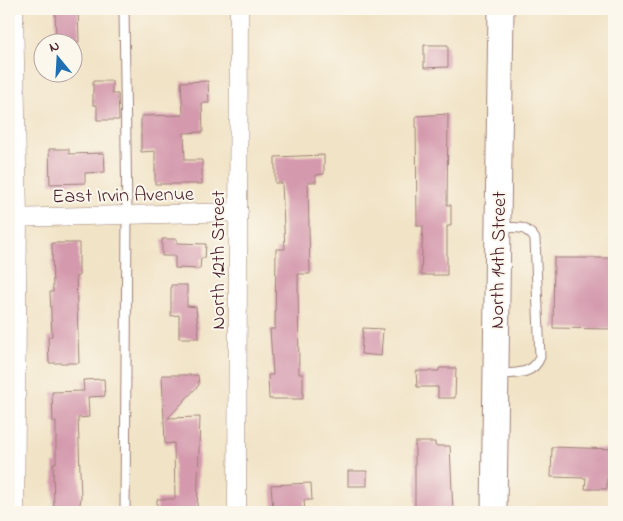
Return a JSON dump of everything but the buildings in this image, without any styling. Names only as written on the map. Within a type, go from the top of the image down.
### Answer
[{"type":"street","points":[[14,9],[15,512]]},
{"type":"street","name":"North 12th Street","points":[[237,512],[238,9]]},
{"type":"street","name":"North 14th Street","points":[[494,512],[501,9]]},
{"type":"street","name":"East Irvin Avenue","points":[[13,218],[239,212]]},
{"type":"lane","points":[[124,9],[126,215],[125,512]]},
{"type":"lane","points":[[496,374],[525,372],[534,367],[540,357],[536,239],[530,230],[521,227],[498,228]]}]
